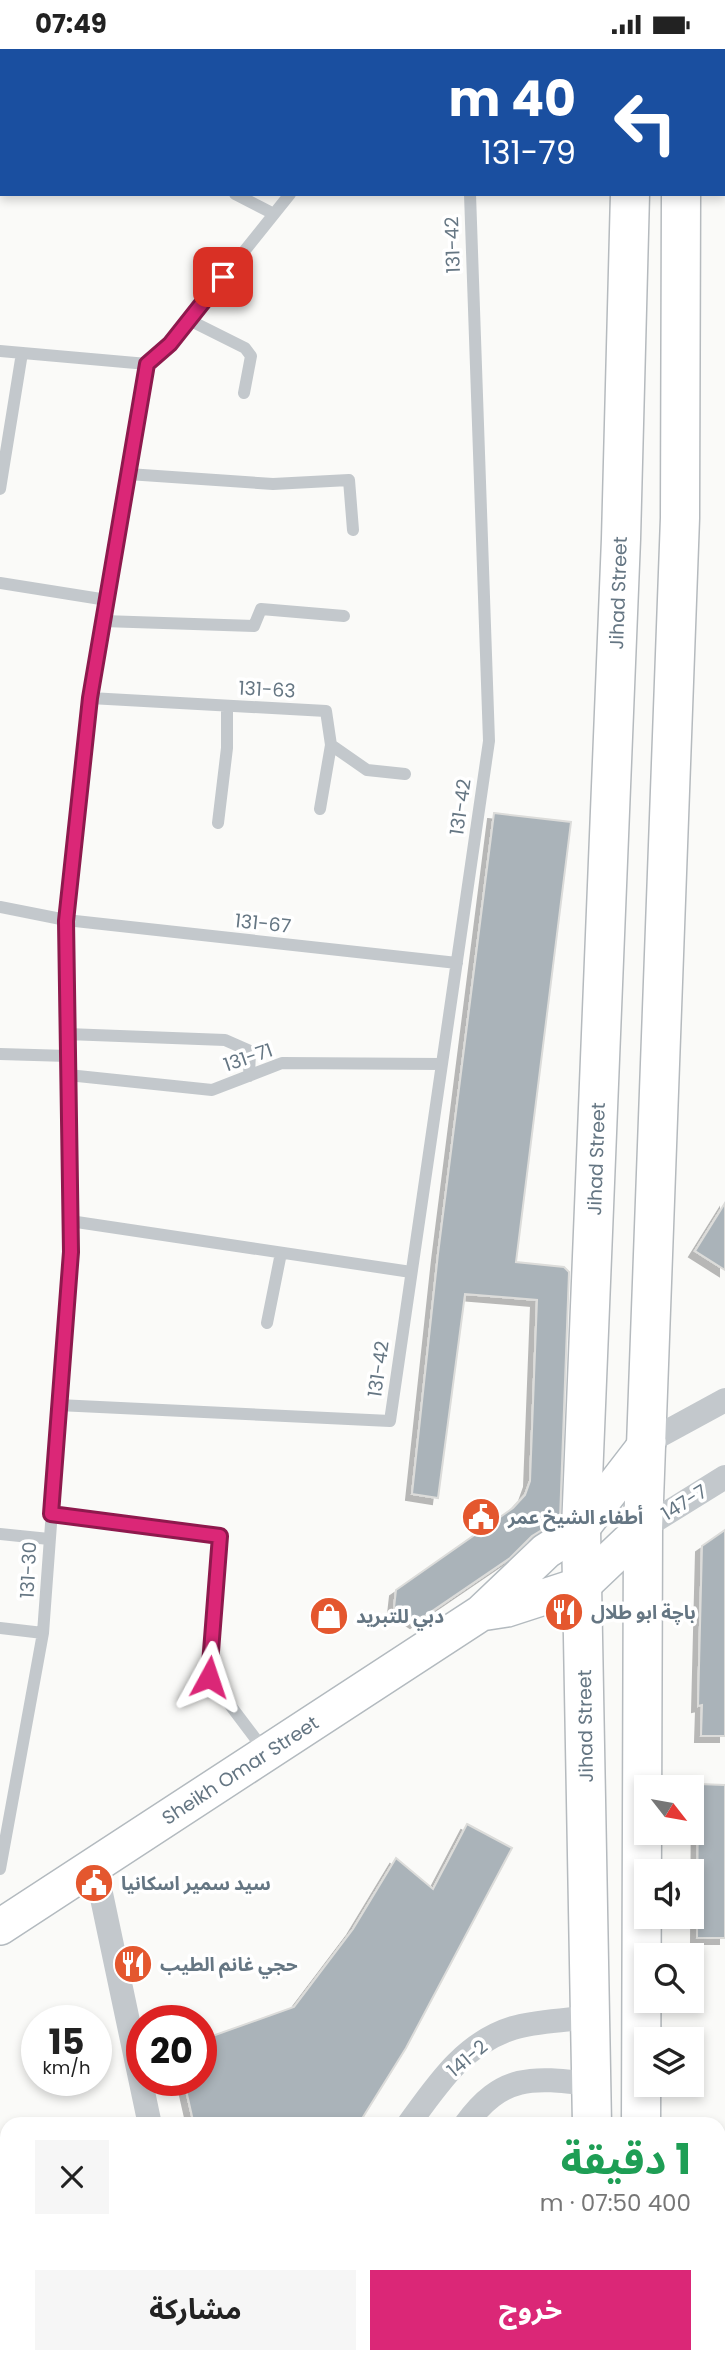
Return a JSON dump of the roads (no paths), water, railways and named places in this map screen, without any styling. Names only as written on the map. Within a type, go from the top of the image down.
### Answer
[{"type":"main road","name":"Jihad Street","points":[[592,2117],[581,1529],[621,539],[630,196]]},
{"type":"main road","points":[[641,2117],[643,1528],[680,518],[681,196]]},
{"type":"street","points":[[648,1442],[725,1400]]},
{"type":"street","name":"Sheikh Omar Street","points":[[0,1927],[481,1613],[546,1551],[581,1529],[648,1442]]},
{"type":"street","name":"147-7","points":[[643,1528],[725,1477]]},
{"type":"street","name":"Sheikh Omar Street","points":[[481,1613],[507,1609],[584,1584],[643,1528]]},
{"type":"street","points":[[95,1865],[148,2117]]},
{"type":"street","name":"141-2","points":[[414,2117],[451,2067],[479,2044],[514,2028],[588,2017]]},
{"type":"street","points":[[471,2117],[495,2090],[520,2080],[551,2079],[590,2084]]},
{"type":"lane","points":[[239,196],[274,214]]},
{"type":"lane","points":[[0,351],[147,364],[170,344],[288,196]]},
{"type":"lane","name":"131-42","points":[[58,1405],[390,1421],[489,741],[470,196]]},
{"type":"lane","points":[[190,320],[245,348],[251,356],[244,393]]},
{"type":"lane","points":[[0,489],[22,353]]},
{"type":"lane","name":"131-30","points":[[0,1869],[43,1633],[71,1252],[66,921],[90,698],[147,364]]},
{"type":"lane","points":[[128,474],[273,484],[349,479],[353,530]]},
{"type":"lane","points":[[0,583],[107,600]]},
{"type":"lane","points":[[103,621],[254,626],[261,610],[345,616]]},
{"type":"lane","name":"131-63","points":[[90,698],[326,711],[331,745]]},
{"type":"lane","points":[[218,823],[227,748],[227,706]]},
{"type":"lane","points":[[320,809],[331,745],[368,770],[405,774]]},
{"type":"lane","name":"131-67","points":[[0,907],[66,921],[457,963]]},
{"type":"lane","points":[[67,1034],[225,1040],[250,1051],[249,1076]]},
{"type":"lane","points":[[0,1054],[68,1056]]},
{"type":"lane","name":"131-71","points":[[68,1075],[212,1090],[282,1063],[442,1064]]},
{"type":"lane","points":[[70,1221],[411,1272]]},
{"type":"lane","points":[[267,1323],[281,1252]]},
{"type":"lane","points":[[51,1514],[220,1536],[209,1677],[267,1753]]},
{"type":"lane","points":[[0,1534],[49,1539]]},
{"type":"lane","points":[[0,1629],[43,1633]]},
{"type":"place","name":"أطفاء الشيخ عمر","points":[[481,1517]]},
{"type":"place","name":"باچة ابو طلال","points":[[564,1612]]},
{"type":"place","name":"دبي للتبريد","points":[[329,1616]]},
{"type":"place","name":"سيد سمير اسكانيا","points":[[94,1883]]},
{"type":"place","name":"حجي غانم الطيب","points":[[133,1964]]}]
